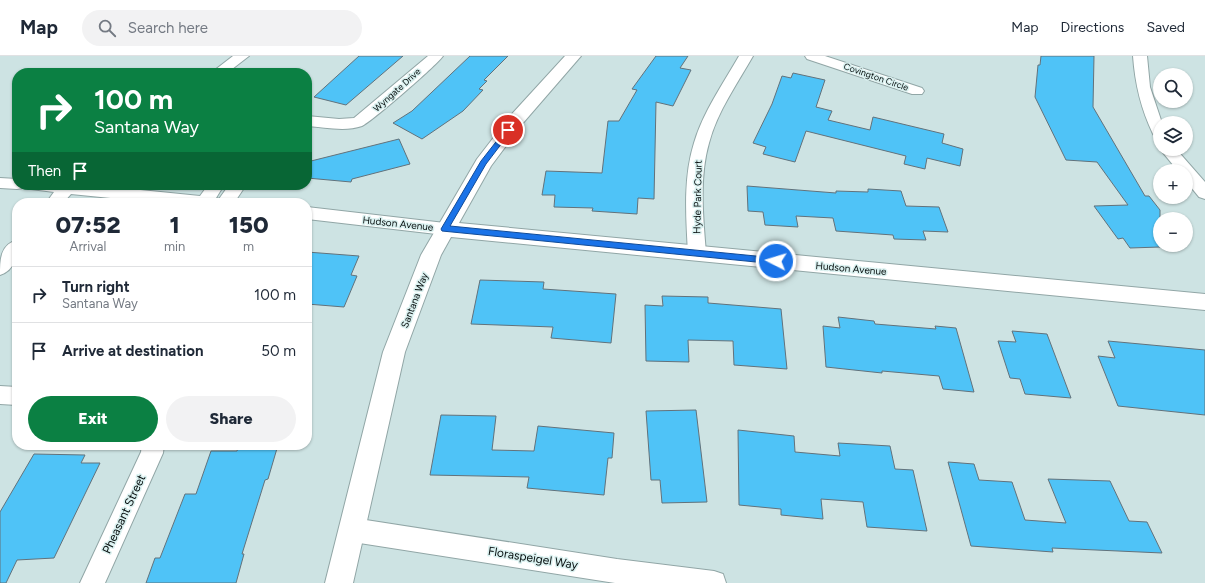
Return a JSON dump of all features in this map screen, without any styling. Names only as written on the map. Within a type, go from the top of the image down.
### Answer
[{"type":"street","points":[[225,68],[242,56]]},
{"type":"street","name":"Wyngate Drive","points":[[312,121],[339,124],[358,122],[374,111],[436,56]]},
{"type":"street","name":"Santana Way","points":[[339,583],[353,530],[394,352],[431,255],[483,163],[517,119],[573,56]]},
{"type":"street","name":"Hyde Park Court","points":[[697,253],[696,230],[698,155],[710,122],[746,56]]},
{"type":"street","name":"Covington Circle","points":[[812,56],[917,91]]},
{"type":"street","points":[[1140,56],[1141,79],[1149,113],[1153,121]]},
{"type":"street","points":[[1174,156],[1205,193]]},
{"type":"street","points":[[0,183],[12,184]]},
{"type":"street","points":[[58,198],[65,190]]},
{"type":"street","points":[[104,190],[174,198]]},
{"type":"street","name":"Hudson Avenue","points":[[312,214],[445,229],[1205,302]]},
{"type":"street","points":[[0,268],[12,252]]},
{"type":"street","points":[[0,395],[12,396]]},
{"type":"street","name":"Pheasant Street","points":[[92,583],[153,450]]},
{"type":"street","name":"Floraspeigel Way","points":[[353,530],[617,577],[714,583]]},
{"type":"building","points":[[359,56],[403,56],[346,105],[314,97]]},
{"type":"building","points":[[470,56],[508,56],[484,80],[487,81],[479,89],[483,90],[463,111],[422,139],[393,123],[412,111]]},
{"type":"building","points":[[656,56],[688,56],[680,68],[691,70],[673,106],[656,102],[654,199],[638,198],[637,214],[592,211],[593,208],[554,207],[555,195],[542,195],[546,171],[602,173],[608,121],[619,121],[637,90],[632,89]]},
{"type":"building","points":[[1041,56],[1094,56],[1093,107],[1145,196],[1149,196],[1153,201],[1153,204],[1155,204],[1160,210],[1160,212],[1153,212],[1153,247],[1130,248],[1123,238],[1118,239],[1094,206],[1128,205],[1097,162],[1066,160],[1035,97],[1038,65],[1040,65]]},
{"type":"building","points":[[793,73],[825,80],[816,107],[832,111],[828,120],[870,130],[873,117],[944,134],[942,143],[963,149],[960,166],[927,158],[925,169],[904,164],[906,156],[806,131],[795,162],[763,154],[766,147],[753,143],[772,104],[782,76],[791,78]]},
{"type":"building","points":[[399,139],[410,164],[352,179],[351,182],[312,178],[312,161]]},
{"type":"building","points":[[747,186],[836,193],[836,191],[868,192],[868,189],[901,191],[906,206],[939,207],[948,232],[923,231],[926,240],[894,239],[893,235],[836,231],[833,218],[796,216],[798,227],[765,225],[763,212],[748,211]]},
{"type":"building","points":[[312,252],[359,256],[351,275],[357,276],[344,307],[312,304]]},
{"type":"building","points":[[480,280],[544,282],[543,289],[616,294],[611,343],[551,338],[553,327],[471,324]]},
{"type":"building","points":[[662,296],[708,297],[708,303],[781,309],[787,369],[734,365],[733,341],[688,340],[689,362],[646,361],[645,305],[663,306]]},
{"type":"building","points":[[838,317],[874,321],[875,324],[936,329],[935,326],[956,328],[974,392],[943,389],[939,376],[882,371],[882,373],[826,367],[823,326],[840,328]]},
{"type":"building","points":[[1012,331],[1047,334],[1071,398],[1025,394],[1020,379],[1010,378],[998,341],[1016,342]]},
{"type":"building","points":[[1108,341],[1205,350],[1205,415],[1118,406],[1098,356],[1115,358]]},
{"type":"building","points":[[696,410],[707,502],[662,503],[660,480],[651,480],[646,411]]},
{"type":"building","points":[[441,415],[496,416],[492,450],[534,451],[538,426],[614,433],[612,458],[608,458],[604,495],[527,488],[529,477],[430,475]]},
{"type":"building","points":[[738,430],[794,436],[795,452],[840,456],[838,443],[890,446],[895,469],[913,470],[927,531],[867,527],[863,502],[821,499],[823,519],[781,515],[781,509],[739,505]]},
{"type":"building","points":[[277,450],[268,479],[265,480],[242,554],[244,554],[236,583],[146,583],[155,558],[160,558],[185,494],[196,494],[211,451]]},
{"type":"building","points":[[34,454],[85,455],[81,463],[100,463],[54,558],[17,560],[6,583],[0,583],[0,512]]},
{"type":"building","points":[[948,462],[974,464],[979,480],[1012,482],[1025,520],[1066,523],[1048,479],[1110,481],[1129,521],[1147,522],[1162,553],[1052,548],[1053,552],[971,546]]},
{"type":"route","points":[[508,130],[483,163],[458,204],[445,229],[776,261]]}]
